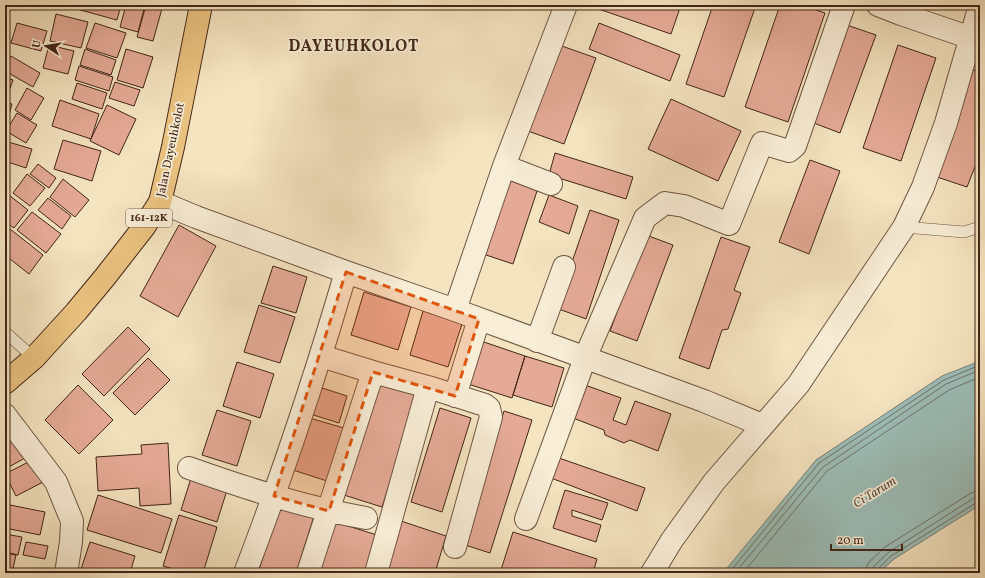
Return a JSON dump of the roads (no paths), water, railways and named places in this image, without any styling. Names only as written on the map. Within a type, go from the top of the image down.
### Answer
[{"type":"main road","name":"Jalan Dayeuhkolot","points":[[5,383],[34,358],[105,277],[144,227],[160,202],[173,147],[200,5]]},
{"type":"street","points":[[456,310],[504,166],[566,5]]},
{"type":"street","points":[[526,519],[585,358],[645,218],[665,203],[684,206],[729,224],[762,143],[789,150],[795,146],[844,5]]},
{"type":"street","points":[[878,5],[975,39]]},
{"type":"street","points":[[652,573],[672,540],[714,482],[798,385],[904,227],[923,187],[975,39],[980,5]]},
{"type":"street","points":[[504,166],[551,184]]},
{"type":"street","points":[[160,202],[196,217],[346,272],[456,310],[704,401],[762,425]]},
{"type":"street","points":[[537,341],[564,267]]},
{"type":"street","points":[[245,573],[274,496],[321,356],[346,272]]},
{"type":"street","points":[[455,396],[479,319]]},
{"type":"street","points":[[321,356],[428,387],[485,405],[489,408],[491,417],[455,547]]},
{"type":"street","points":[[308,573],[373,372]]},
{"type":"street","points":[[376,573],[428,387]]},
{"type":"street","points":[[5,415],[56,482],[72,520],[71,542],[66,573]]},
{"type":"street","points":[[189,468],[257,492],[329,511],[366,518]]},
{"type":"lane","points":[[904,227],[964,232],[977,228],[980,225]]},
{"type":"lane","points":[[5,332],[34,358]]},
{"type":"water","name":"Ci Tarum","points":[[980,361],[980,505],[894,559],[879,573],[723,573],[816,460],[942,376]]},
{"type":"district","name":"DAYEUHKOLOT","points":[[354,47]]}]
